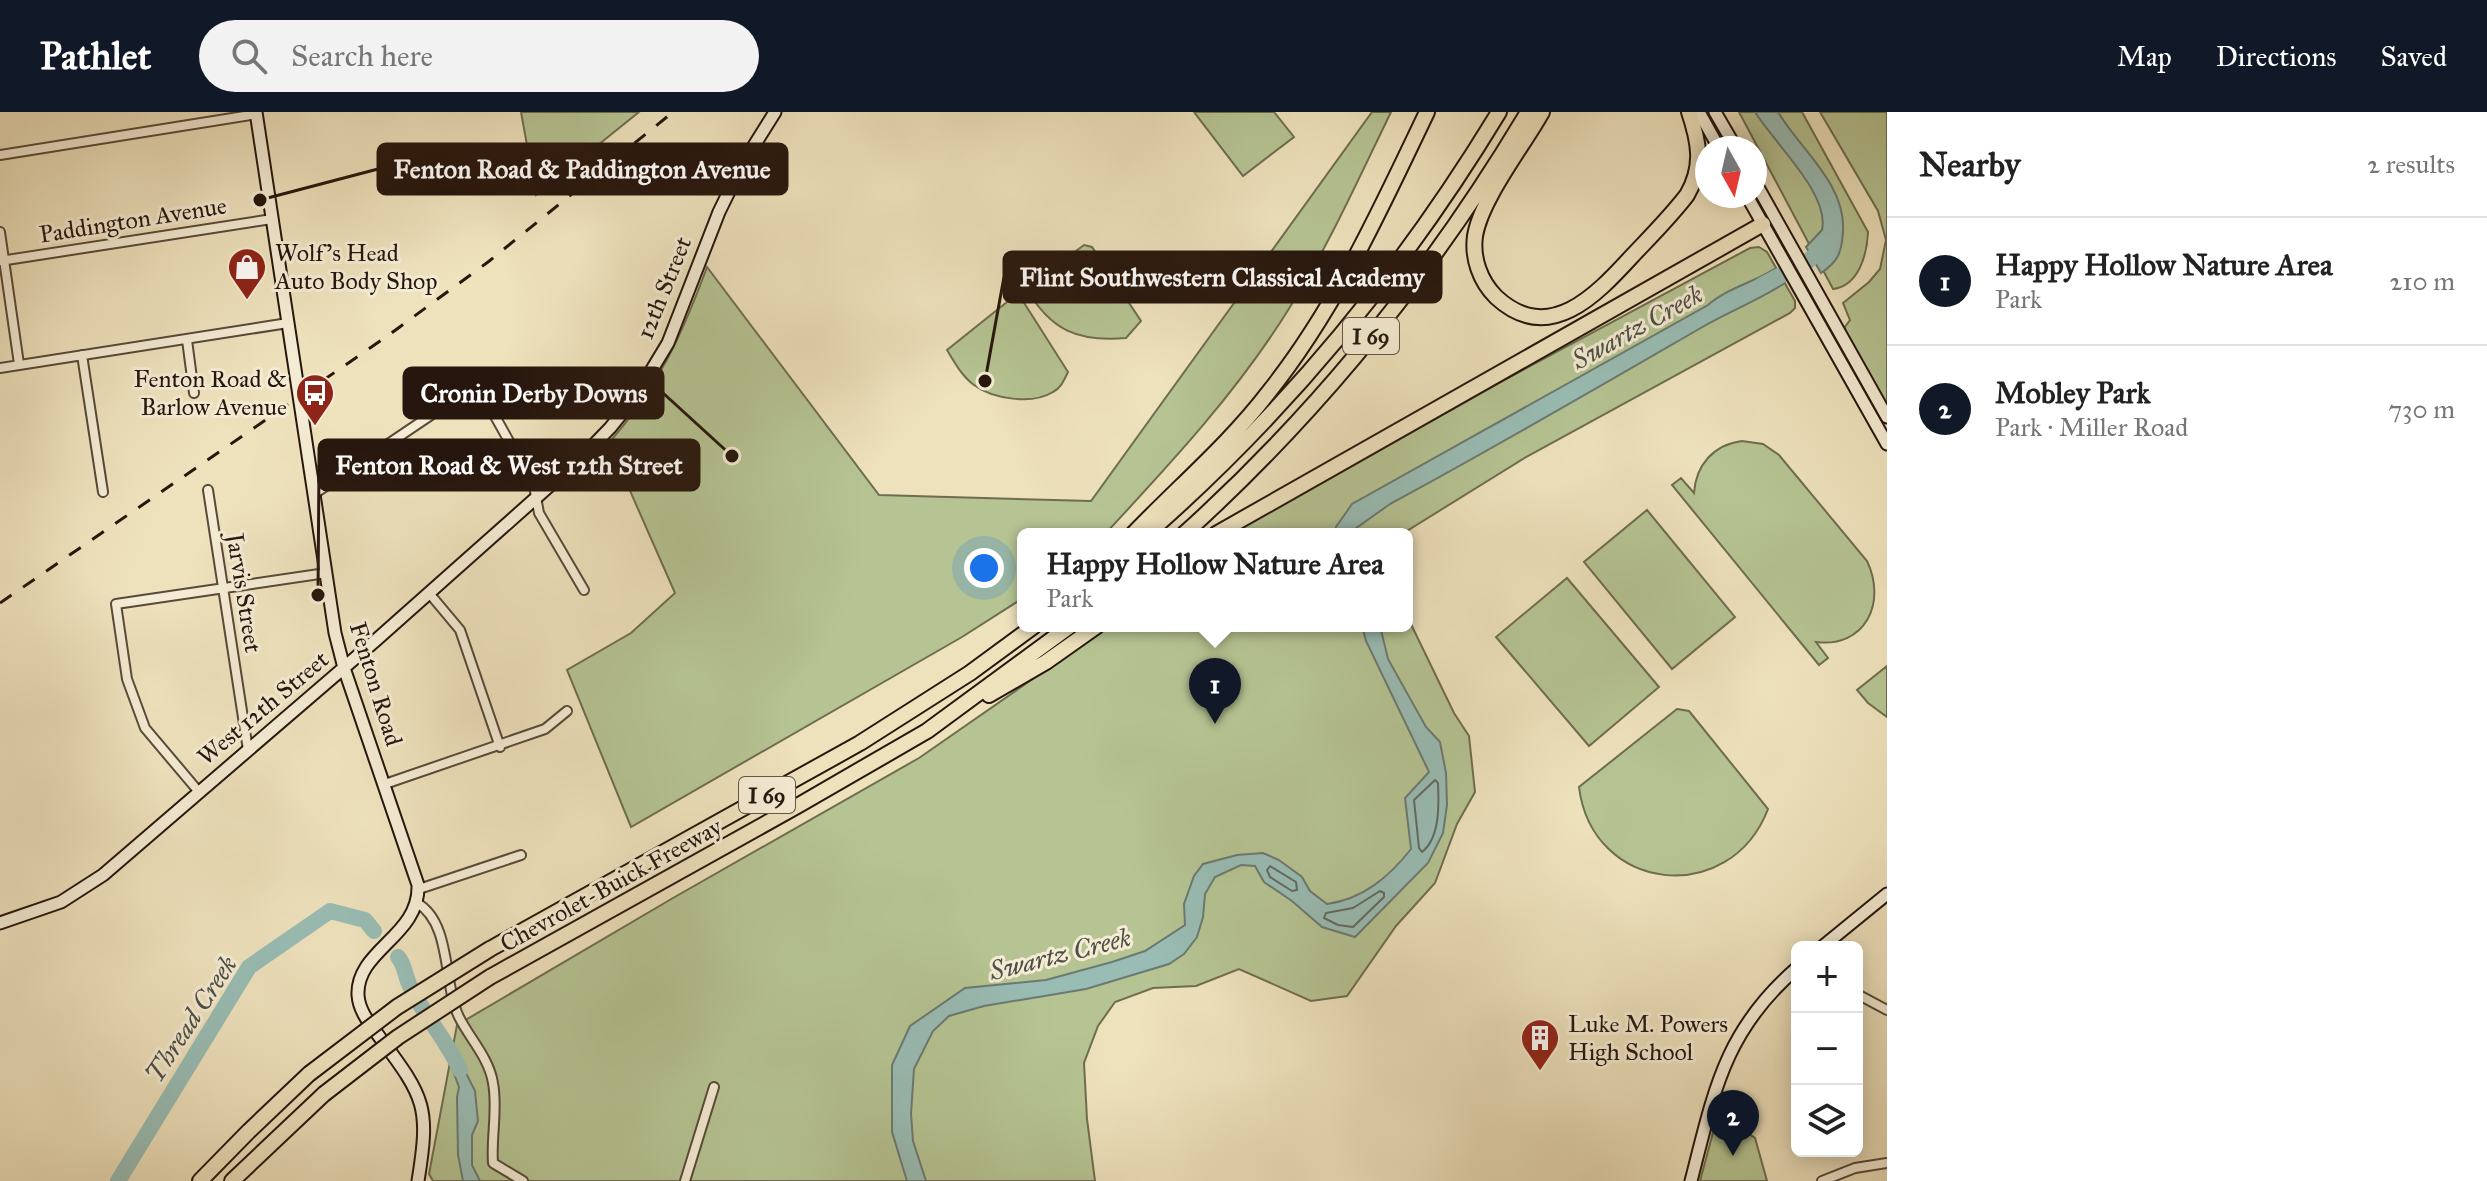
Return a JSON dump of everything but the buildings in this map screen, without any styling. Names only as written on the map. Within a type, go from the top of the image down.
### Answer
[{"type":"highway","points":[[1139,528],[1237,430],[1302,347],[1363,248],[1427,112]]},
{"type":"highway","name":"I 69","points":[[1153,528],[1282,402],[1367,303],[1438,206],[1499,112]]},
{"type":"highway","name":"I 69","points":[[1190,528],[1267,454],[1382,323],[1462,216],[1528,112]]},
{"type":"highway","points":[[1542,112],[1485,208],[1475,247],[1477,268],[1494,295],[1513,309],[1544,316],[1576,309],[1596,295],[1687,195],[1696,178],[1699,158],[1698,141],[1689,112]]},
{"type":"highway","points":[[1227,528],[1763,224]]},
{"type":"highway","name":"Chevrolet-Buick Freeway","points":[[200,1181],[309,1074],[397,1007],[490,949],[860,743],[970,673],[1026,632]]},
{"type":"highway","name":"Chevrolet-Buick Freeway","points":[[232,1181],[324,1094],[398,1037],[490,977],[927,731],[1062,632]]},
{"type":"highway","points":[[927,731],[1046,662],[1088,632]]},
{"type":"street","name":"12th Street","points":[[537,497],[597,443],[624,413],[648,378],[680,315],[709,234],[730,189],[775,112]]},
{"type":"street","points":[[1699,112],[1712,136]]},
{"type":"street","points":[[1715,112],[1729,136]]},
{"type":"street","points":[[0,155],[257,113]]},
{"type":"street","name":"Fenton Road","points":[[257,113],[335,633],[344,668],[413,863],[419,889],[417,903],[407,923],[363,972],[358,995],[365,1017],[405,1071],[420,1100],[425,1129],[418,1181]]},
{"type":"street","points":[[1763,224],[1768,205]]},
{"type":"street","points":[[1768,205],[1887,417]]},
{"type":"street","points":[[1754,208],[1887,444]]},
{"type":"street","name":"Paddington Avenue","points":[[2,261],[272,219]]},
{"type":"street","points":[[0,232],[19,364]]},
{"type":"street","points":[[0,368],[288,323]]},
{"type":"street","points":[[187,340],[194,393]]},
{"type":"street","points":[[82,355],[103,492]]},
{"type":"street","points":[[314,494],[477,384],[534,486],[539,513],[584,590]]},
{"type":"street","name":"Jarvis Street","points":[[208,490],[248,750]]},
{"type":"street","name":"West 12th Street","points":[[0,923],[48,908],[91,884],[344,668],[537,497]]},
{"type":"street","points":[[199,792],[145,728],[127,679],[116,604],[326,573]]},
{"type":"street","points":[[429,593],[460,630],[500,747]]},
{"type":"street","points":[[385,784],[545,729],[567,711]]},
{"type":"street","points":[[419,889],[521,855]]},
{"type":"street","points":[[1829,941],[1887,894]]},
{"type":"street","points":[[417,903],[434,921],[458,1013],[477,1043],[493,1079],[496,1105],[493,1163],[523,1181]]},
{"type":"street","points":[[1691,1181],[1714,1091],[1730,1051],[1755,1010],[1791,974]]},
{"type":"street","points":[[1863,997],[1887,1010]]},
{"type":"street","points":[[685,1181],[714,1087]]},
{"type":"street","points":[[1822,1181],[1855,1168],[1887,1163]]},
{"type":"green space","points":[[521,112],[639,112],[536,195]]},
{"type":"green space","points":[[1194,112],[1274,112],[1294,137],[1243,176]]},
{"type":"green space","points":[[1372,112],[1391,112],[1331,235],[1270,338],[1179,453],[1110,528],[1017,528],[1017,602],[962,637],[631,827],[567,670],[631,633],[675,593],[609,443],[667,360],[707,267],[879,495],[1091,501]]},
{"type":"green space","points":[[1739,112],[1802,112],[1868,232],[1860,268],[1842,287],[1833,289],[1767,165],[1767,136],[1752,136]]},
{"type":"green space","points":[[1820,112],[1887,112],[1887,406],[1844,328],[1850,320],[1843,303],[1880,269],[1886,240],[1878,211]]},
{"type":"green space","points":[[1084,245],[1092,247],[1141,321],[1126,338],[1094,338],[1067,331],[1045,315],[1026,288]]},
{"type":"green space","points":[[1759,247],[1767,252],[1795,301],[1795,308],[1790,313],[1526,457],[1412,528],[1240,528],[1465,401],[1750,248]]},
{"type":"green space","points":[[1012,298],[1021,298],[1068,372],[1058,388],[1044,396],[1013,399],[982,390],[959,369],[947,350]]},
{"type":"green space","points":[[1742,441],[1763,444],[1779,455],[1867,561],[1873,577],[1873,607],[1867,620],[1847,638],[1816,642],[1828,658],[1819,665],[1672,485],[1681,478],[1694,493],[1698,474],[1708,458],[1723,447]]},
{"type":"green space","points":[[1647,510],[1735,617],[1672,669],[1584,562]]},
{"type":"green space","points":[[1567,578],[1659,687],[1589,746],[1496,637]]},
{"type":"green space","points":[[1413,628],[1454,713],[1469,736],[1475,792],[1457,824],[1435,883],[1396,926],[1347,996],[1311,1001],[1239,969],[1196,986],[1153,988],[1115,1002],[1098,1026],[1084,1063],[1095,1181],[433,1181],[429,1174],[457,1025],[919,758],[1100,632],[1413,632]]},
{"type":"green space","points":[[1887,666],[1887,717],[1857,690]]},
{"type":"green space","points":[[1677,709],[1689,711],[1768,809],[1750,841],[1724,862],[1695,873],[1664,875],[1634,867],[1609,849],[1589,822],[1579,787]]},
{"type":"green space","points":[[1718,1114],[1755,1138],[1767,1181],[1700,1181]]},
{"type":"water","points":[[1755,112],[1778,112],[1830,182],[1837,198],[1842,214],[1842,245],[1835,260],[1821,273],[1806,247],[1822,230],[1818,201],[1799,169]]},
{"type":"water","points":[[1776,268],[1785,283],[1390,504],[1356,528],[1336,528],[1352,504]]},
{"type":"water","points":[[1364,632],[1381,632],[1388,659],[1426,727],[1440,742],[1446,773],[1447,805],[1443,833],[1428,863],[1355,937],[1322,927],[1264,882],[1255,866],[1241,865],[1215,877],[1205,894],[1197,937],[1184,954],[1169,964],[1086,989],[984,1006],[949,1016],[933,1031],[914,1069],[913,1141],[926,1181],[907,1181],[892,1132],[892,1065],[910,1026],[965,988],[1046,980],[1145,951],[1185,925],[1184,904],[1194,876],[1203,864],[1237,855],[1263,853],[1279,860],[1302,877],[1310,891],[1327,904],[1364,892],[1394,869],[1411,849],[1405,798],[1429,772]]},
{"type":"water","points":[[453,1047],[475,1091],[478,1121],[472,1135],[472,1165],[480,1181],[463,1181],[458,1155],[459,1087],[450,1063]]},
{"type":"waterway","name":"Swartz Creek","points":[[1762,285],[1808,261],[1827,245]]},
{"type":"waterway","name":"Thread Creek","points":[[118,1181],[249,967],[330,911],[365,920],[374,931]]},
{"type":"waterway","name":"Thread Creek","points":[[398,957],[416,997],[460,1070]]},
{"type":"railway","points":[[0,603],[386,337],[488,262],[673,112]]},
{"type":"place","name":"Fenton Road & Paddington Avenue","points":[[260,200]]},
{"type":"place","name":"Wolf's Head Auto Body Shop","points":[[247,301]]},
{"type":"place","name":"Flint Southwestern Classical Academy","points":[[985,381]]},
{"type":"place","name":"Fenton Road & Barlow Avenue","points":[[315,427]]},
{"type":"place","name":"Cronin Derby Downs","points":[[732,456]]},
{"type":"place","name":"Fenton Road & West 12th Street","points":[[318,595]]},
{"type":"place","name":"Happy Hollow Nature Area","points":[[1215,724]]},
{"type":"place","name":"Luke M. Powers High School","points":[[1540,1072]]},
{"type":"place","name":"Mobley Park","points":[[1733,1156]]}]
